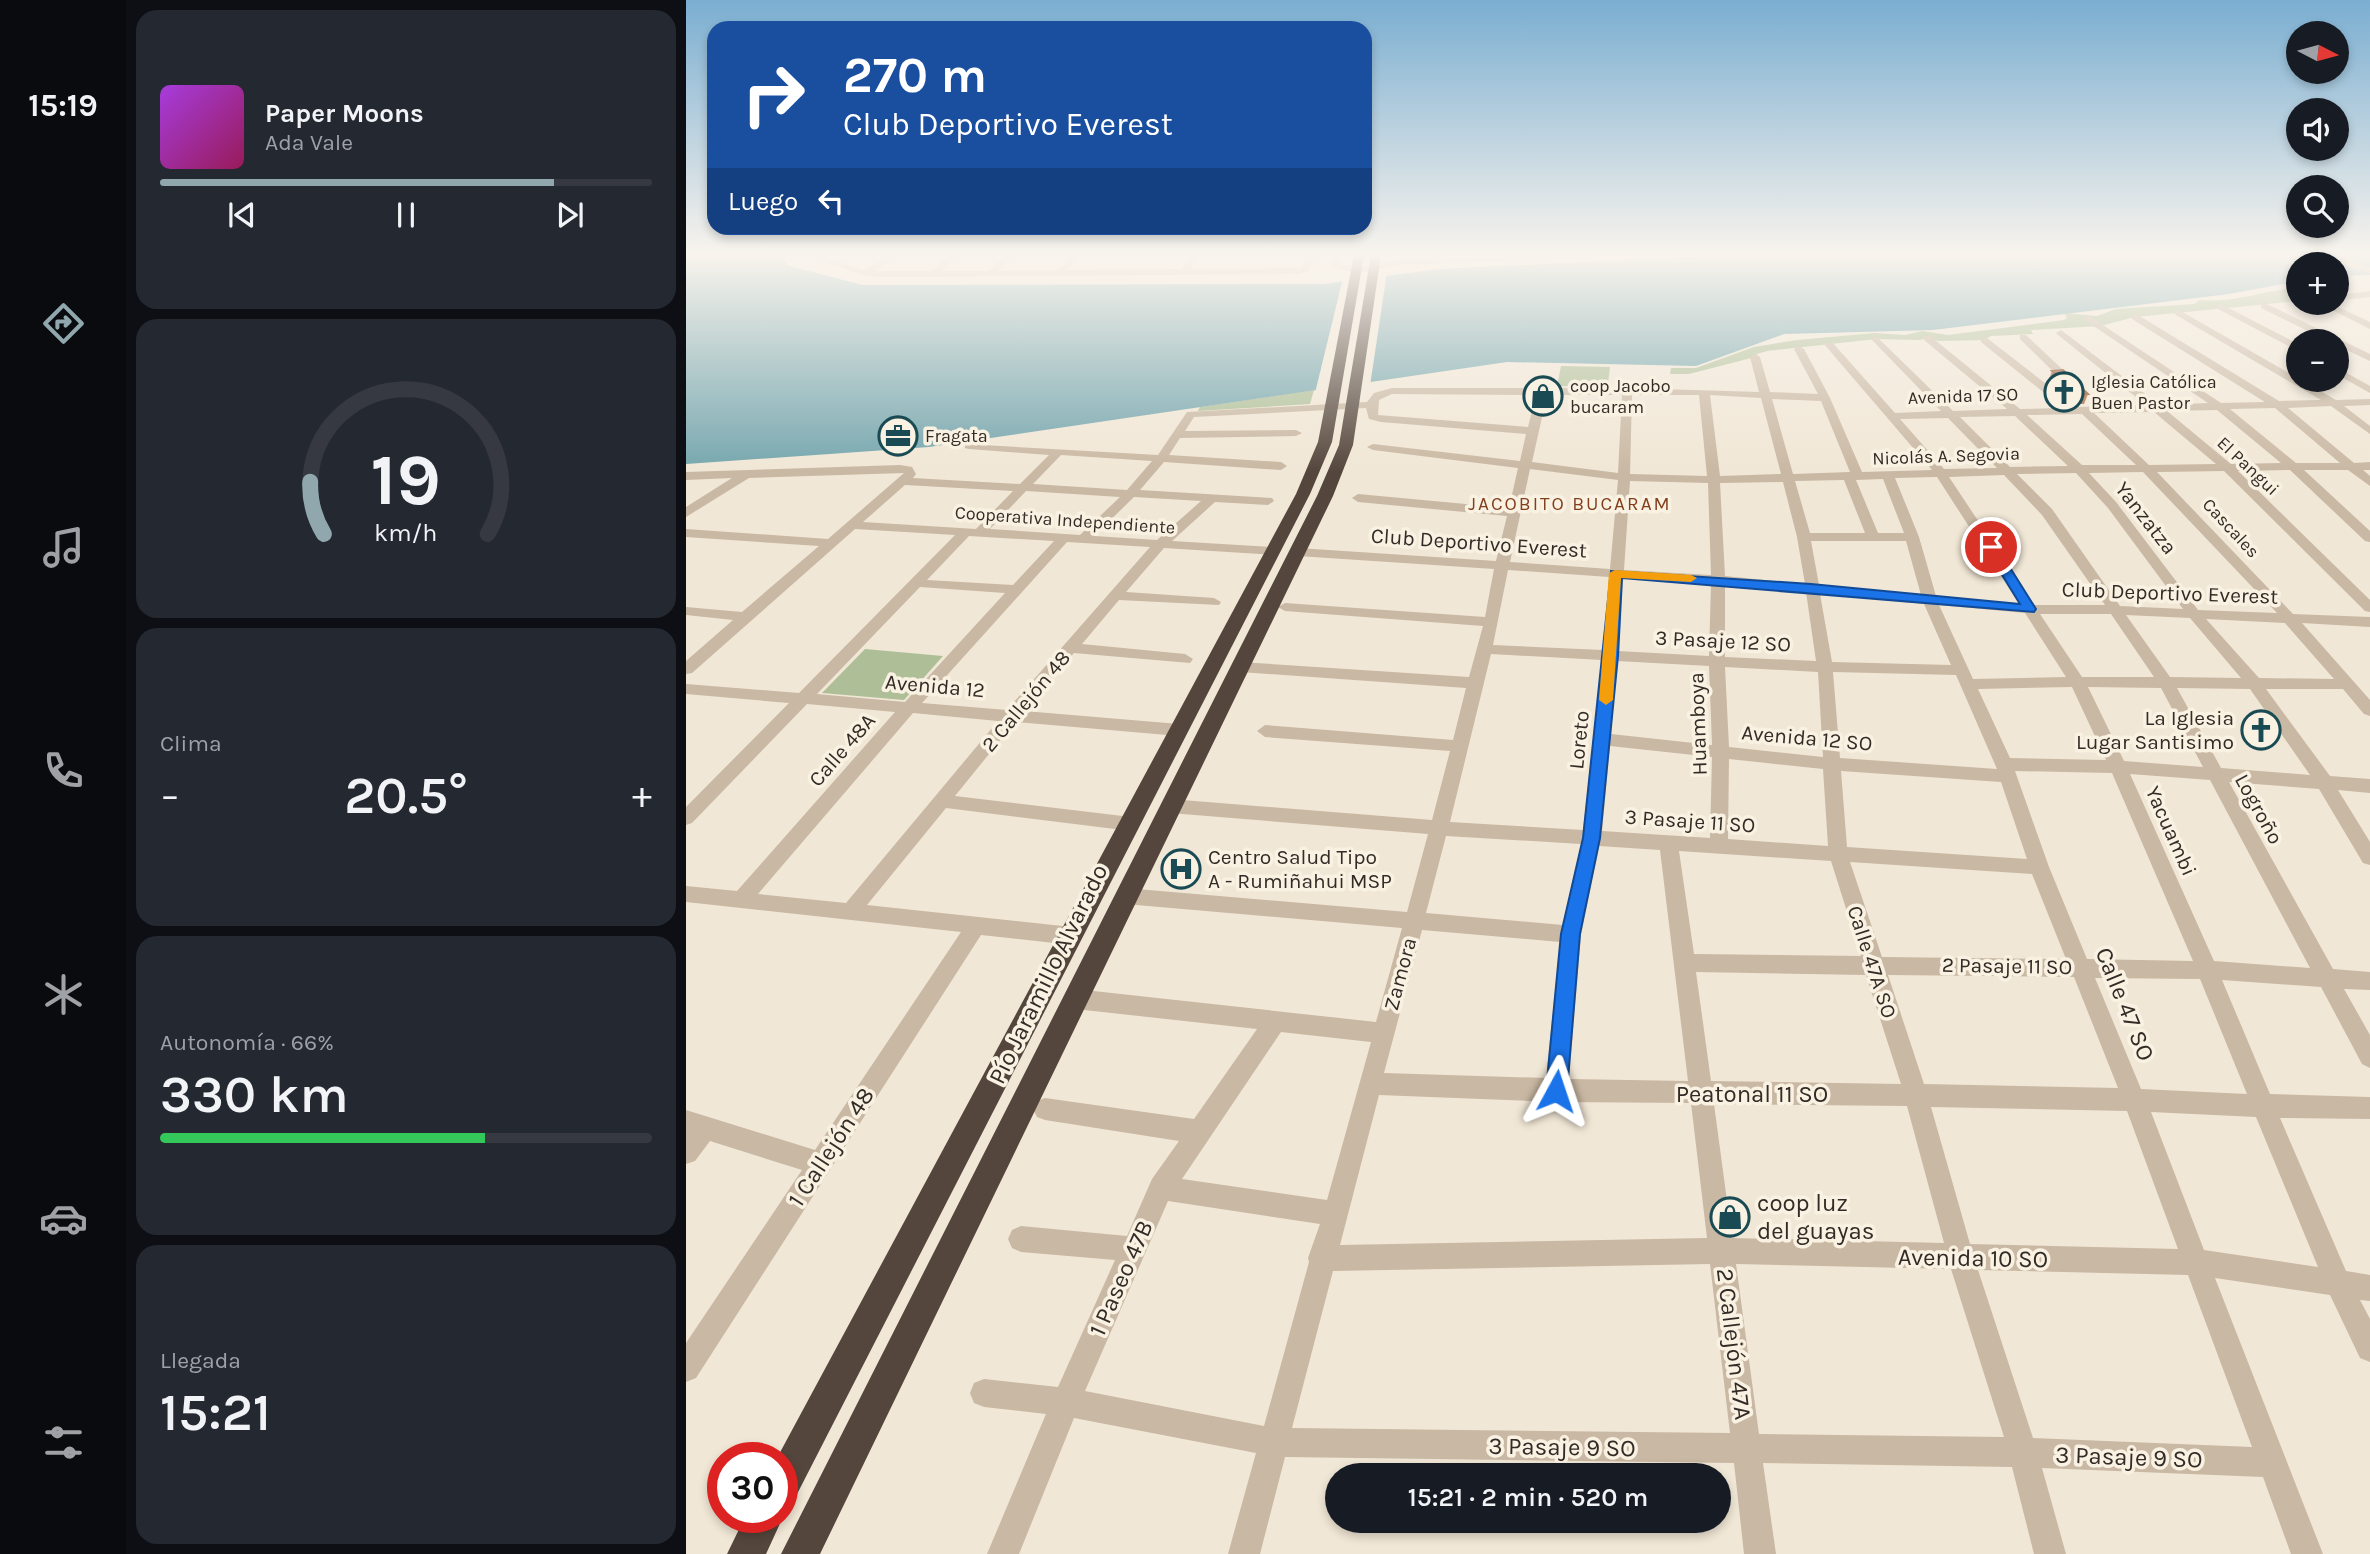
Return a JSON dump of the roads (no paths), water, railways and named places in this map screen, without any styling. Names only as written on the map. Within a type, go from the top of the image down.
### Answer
[{"type":"highway","points":[[1356,414],[1358,328]]},
{"type":"highway","points":[[1356,414],[1367,328]]},
{"type":"highway","name":"Pío Jaramillo Alvarado","points":[[798,1455],[1179,730],[1286,552],[1346,445],[1356,414]]},
{"type":"highway","name":"Pío Jaramillo Alvarado","points":[[800,1554],[1240,667],[1286,552]]},
{"type":"highway","points":[[746,1554],[757,1533]]},
{"type":"street","points":[[2103,328],[2220,407],[2292,466],[2370,538]]},
{"type":"street","points":[[2152,328],[2279,406],[2370,482]]},
{"type":"street","points":[[2204,328],[2335,404],[2370,431]]},
{"type":"street","points":[[2260,328],[2286,342]]},
{"type":"street","points":[[2309,328],[2369,357]]},
{"type":"street","name":"El Pangui","points":[[2061,333],[2227,467],[2370,608]]},
{"type":"street","points":[[2022,337],[2080,392]]},
{"type":"street","name":"Yanzatza","points":[[1927,338],[2017,412],[2112,505],[2195,615],[2254,683],[2325,783],[2370,858]]},
{"type":"street","name":"Logroño","points":[[1876,339],[2047,512],[2166,683],[2370,1057]]},
{"type":"street","name":"Cascales","points":[[1984,340],[2087,408],[2148,468],[2290,618],[2370,710]]},
{"type":"street","name":"Yacuambi","points":[[1829,344],[1941,473],[2077,682],[2118,767],[2207,970],[2337,1282],[2370,1348]]},
{"type":"street","points":[[1799,349],[1825,398],[1873,537]]},
{"type":"street","name":"Calle 47A SO","points":[[1755,358],[1804,537],[1825,667],[1838,854],[1916,1095],[1961,1259],[2023,1452],[2050,1554]]},
{"type":"street","points":[[2349,378],[2370,390]]},
{"type":"street","points":[[1356,414],[1381,392],[1392,391],[1704,392],[1825,398]]},
{"type":"street","name":"Zamora","points":[[1244,1554],[1321,1258],[1385,1033],[1439,828],[1491,622],[1542,391]]},
{"type":"street","name":"Loreto","points":[[1556,1091],[1571,934],[1592,838],[1611,656],[1624,477],[1627,391]]},
{"type":"street","name":"Huamboya","points":[[1704,392],[1714,480],[1718,580],[1717,661],[1721,752],[1719,846]]},
{"type":"street","name":"Avenida 17 SO","points":[[1893,416],[2087,408],[2158,409],[2370,402]]},
{"type":"street","points":[[1083,539],[1130,494],[1162,457],[1191,414],[1356,414],[1534,431]]},
{"type":"street","points":[[1176,435],[1296,433]]},
{"type":"street","points":[[969,446],[1281,466]]},
{"type":"street","name":"Nicolás A. Segovia","points":[[1373,447],[1624,477],[1714,480],[1888,477],[2078,469],[2370,466]]},
{"type":"street","points":[[686,818],[916,583],[1023,488],[1058,452]]},
{"type":"street","points":[[686,476],[901,469],[908,470],[910,474],[686,669]]},
{"type":"street","points":[[686,513],[745,475]]},
{"type":"street","name":"Calle 47 SO","points":[[1888,477],[1912,537],[1929,598],[2006,770],[2039,867],[2134,1099],[2307,1554]]},
{"type":"street","points":[[904,481],[1268,501]]},
{"type":"street","name":"2 Callejón 48","points":[[850,912],[1012,716],[1160,544],[1212,498]]},
{"type":"street","points":[[1358,498],[1516,513]]},
{"type":"street","name":"Cooperativa Independiente","points":[[854,524],[1286,552]]},
{"type":"street","points":[[686,533],[832,543]]},
{"type":"street","points":[[1804,537],[1912,537]]},
{"type":"street","name":"Calle 48A","points":[[741,900],[909,707],[1064,538]]},
{"type":"street","name":"Club Deportivo Everest","points":[[1286,552],[1811,587],[2030,609],[2113,610],[2370,622]]},
{"type":"street","points":[[916,583],[1018,590]]},
{"type":"street","points":[[1118,596],[1214,602]]},
{"type":"street","points":[[1285,607],[1491,622]]},
{"type":"street","points":[[686,611],[747,617]]},
{"type":"street","points":[[1070,648],[1185,659]]},
{"type":"street","name":"3 Pasaje 12 SO","points":[[1484,649],[2077,682],[2348,684]]},
{"type":"street","points":[[1240,667],[1476,683]]},
{"type":"street","name":"Avenida 12","points":[[686,689],[1179,730]]},
{"type":"street","points":[[1265,731],[1459,746]]},
{"type":"street","name":"Avenida 12 SO","points":[[1602,738],[1832,764],[2006,770]]},
{"type":"street","points":[[2006,770],[2118,767],[2370,786]]},
{"type":"street","points":[[943,801],[1131,824]]},
{"type":"street","name":"3 Pasaje 11 SO","points":[[1170,806],[1439,828],[2039,867]]},
{"type":"street","name":"2 Callejón 47A","points":[[1670,843],[1760,1554]]},
{"type":"street","points":[[686,894],[1073,936]]},
{"type":"street","points":[[1125,896],[1571,934]]},
{"type":"street","name":"1 Callejón 48","points":[[686,1368],[976,926]]},
{"type":"street","name":"2 Pasaje 11 SO","points":[[1686,963],[2207,970],[2370,981]]},
{"type":"street","points":[[1075,999],[1385,1033]]},
{"type":"street","name":"1 Paseo 47B","points":[[1003,1554],[1132,1249],[1161,1188],[1275,1022]]},
{"type":"street","name":"Peatonal 11 SO","points":[[1370,1084],[1701,1094],[2134,1099],[2263,1107],[2370,1108]]},
{"type":"street","points":[[1045,1109],[1200,1132]]},
{"type":"street","points":[[686,1152],[695,1125],[820,1164]]},
{"type":"street","points":[[1161,1188],[1334,1214]]},
{"type":"street","points":[[1021,1239],[1132,1249]]},
{"type":"street","name":"Avenida 10 SO","points":[[1321,1258],[1723,1251],[1961,1259],[2195,1262],[2370,1288]]},
{"type":"street","name":"3 Pasaje 9 SO","points":[[984,1393],[1066,1402],[1273,1441],[2023,1452],[2272,1463]]},
{"type":"water","points":[[686,328],[1953,328],[1784,334],[1696,366],[1507,362],[929,447],[686,464]]},
{"type":"place","name":"Iglesia Católica Buen Pastor","points":[[2064,392]]},
{"type":"place","name":"coop Jacobo bucaram","points":[[1543,396]]},
{"type":"place","name":"Fragata","points":[[898,436]]},
{"type":"place","name":"La Iglesia Lugar Santisimo","points":[[2261,730]]},
{"type":"place","name":"Centro Salud Tipo A - Rumiñahui MSP","points":[[1181,869]]},
{"type":"place","name":"coop luz del guayas","points":[[1730,1217]]},
{"type":"district","name":"JACOBITO BUCARAM","points":[[1570,503]]}]
